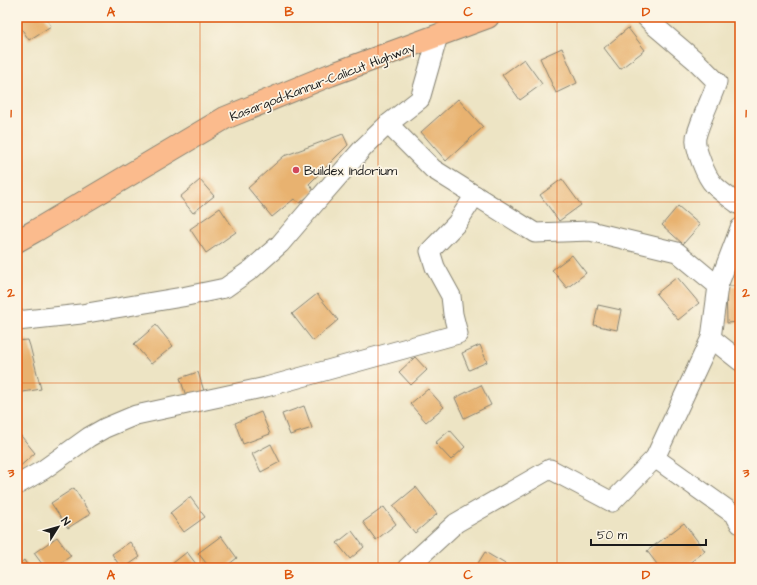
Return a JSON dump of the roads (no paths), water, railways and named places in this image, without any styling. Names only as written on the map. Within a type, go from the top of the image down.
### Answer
[{"type":"highway","name":"Kasargod-Kannur-Calicut Highway","points":[[17,241],[225,118],[330,75],[488,17]]},
{"type":"street","points":[[646,17],[696,61],[717,82],[711,100],[705,110],[696,138],[699,159],[713,184],[740,205]]},
{"type":"street","points":[[17,321],[81,314],[182,297],[224,288],[252,269],[280,244],[364,147],[388,124],[420,99],[438,36]]},
{"type":"street","points":[[388,124],[433,169],[535,233],[590,231],[677,252],[718,286]]},
{"type":"street","points":[[17,486],[43,470],[89,437],[105,428],[136,415],[266,387],[458,334],[453,314],[451,296],[435,267],[430,251],[458,223],[475,196]]},
{"type":"street","points":[[407,568],[456,523],[550,469],[612,502],[655,458],[711,338],[718,286],[740,228]]},
{"type":"street","points":[[711,338],[740,361]]},
{"type":"street","points":[[655,458],[735,515],[740,524]]},
{"type":"place","name":"Buildex Indorium","points":[[296,170]]}]
